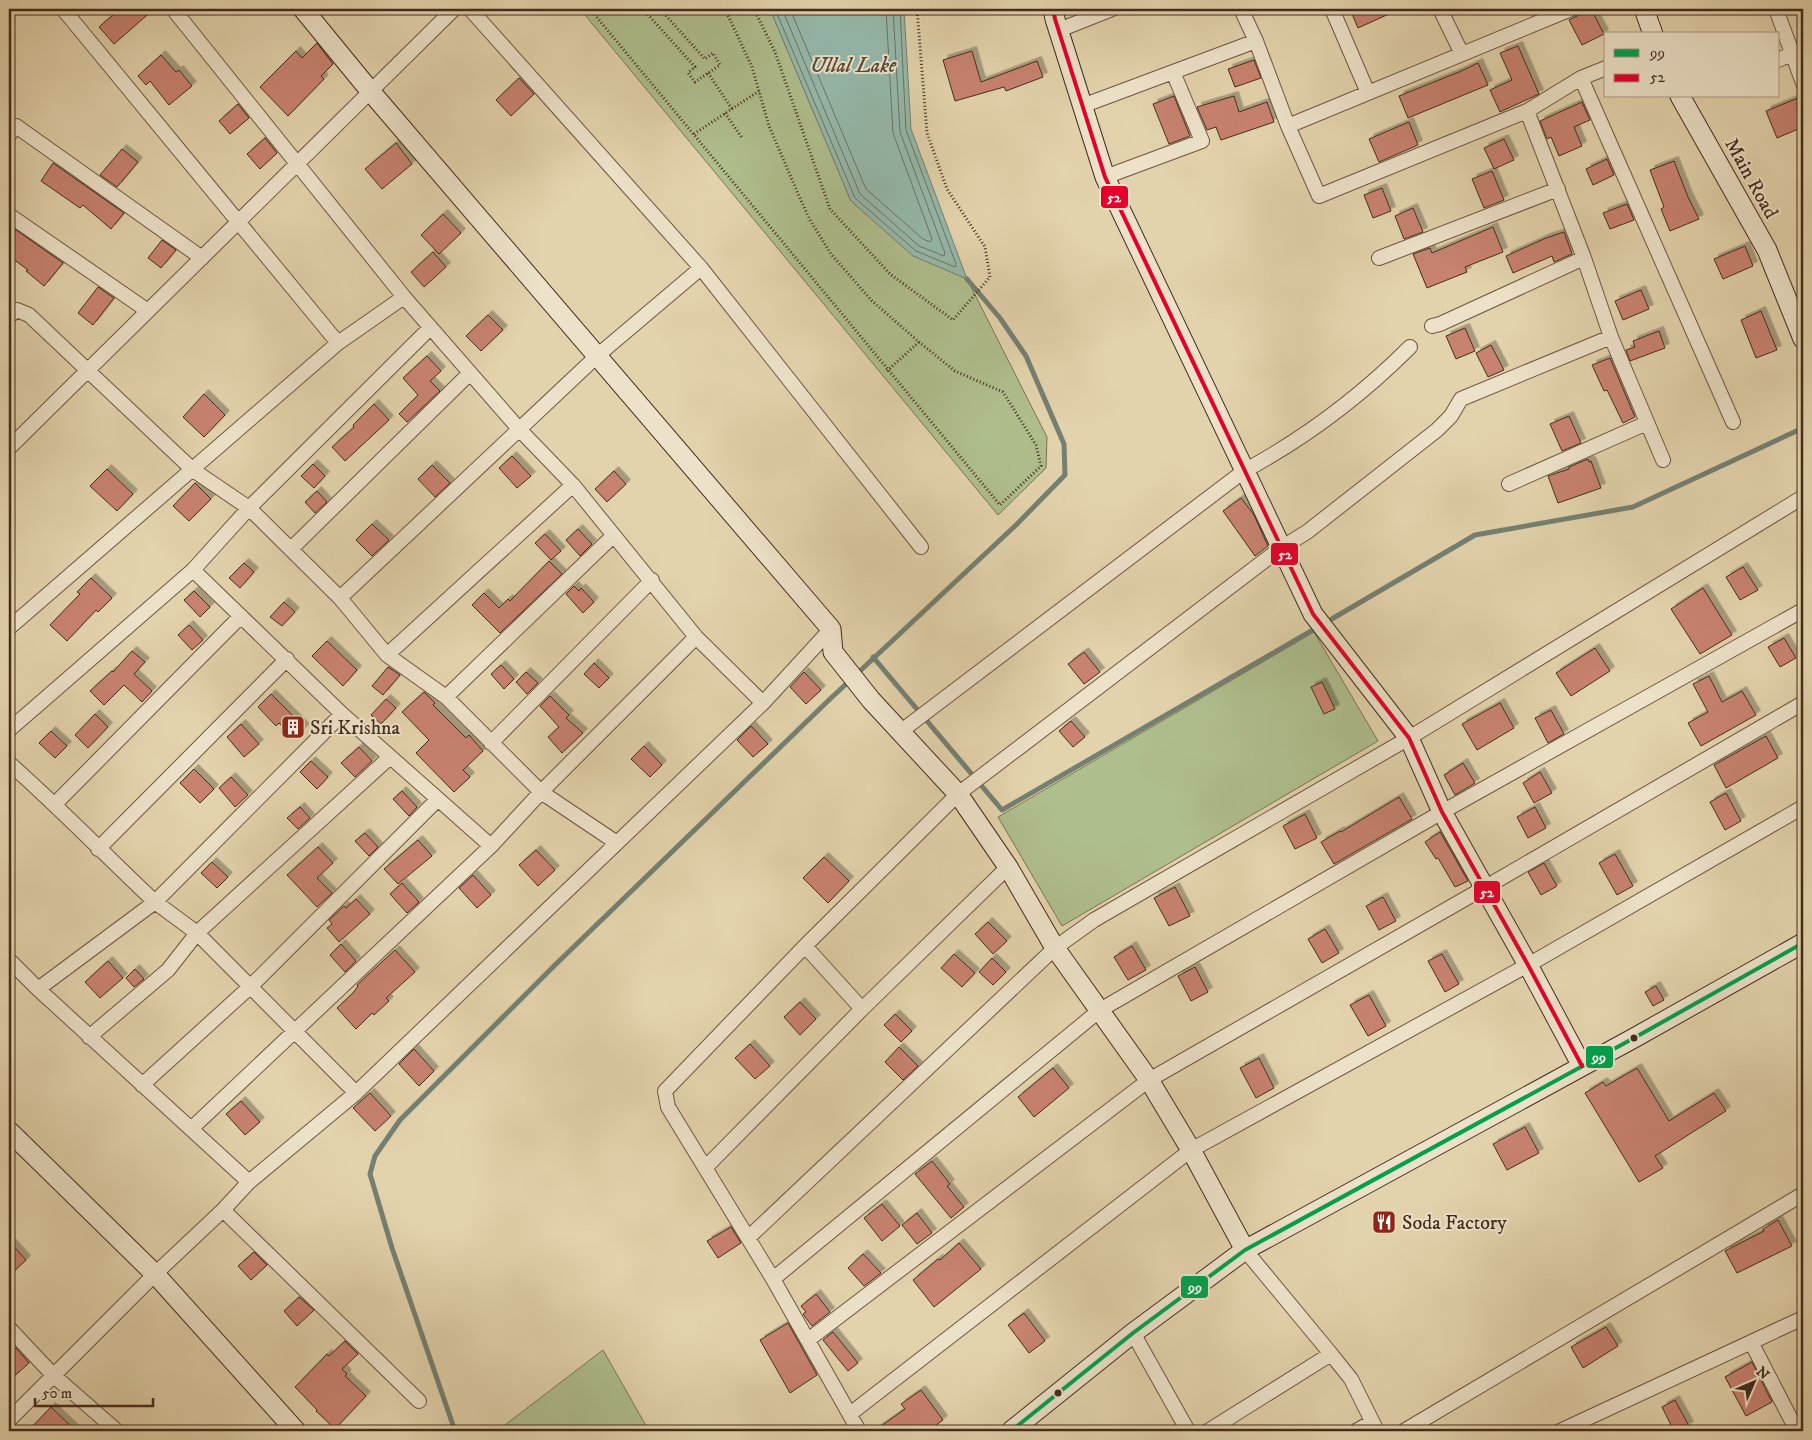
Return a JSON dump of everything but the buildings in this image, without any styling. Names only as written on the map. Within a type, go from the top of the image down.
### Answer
[{"type":"street","points":[[63,9],[338,343]]},
{"type":"street","points":[[173,9],[430,328],[519,429],[573,486],[613,536],[652,580],[696,637],[763,703]]},
{"type":"street","points":[[303,9],[371,92],[831,629],[833,652],[871,700],[958,794],[1008,867],[1055,948],[1149,1080],[1191,1150],[1245,1250],[1351,1379],[1375,1426],[1356,1431]]},
{"type":"street","points":[[9,448],[454,9]]},
{"type":"street","points":[[470,9],[701,268],[921,547]]},
{"type":"street","points":[[1053,9],[1104,177],[1313,614],[1409,738],[1442,812],[1582,1066]]},
{"type":"street","points":[[1058,30],[1112,9]]},
{"type":"street","points":[[1241,9],[1256,41],[1288,126],[1319,196],[1527,111],[1581,78],[1604,69]]},
{"type":"street","points":[[1332,9],[1368,93]]},
{"type":"street","points":[[1440,9],[1462,54]]},
{"type":"street","points":[[1644,9],[1653,32]]},
{"type":"street","points":[[1776,9],[1798,52],[1803,83]]},
{"type":"street","points":[[1288,126],[1563,10]]},
{"type":"street","points":[[1082,106],[1256,41]]},
{"type":"street","points":[[1780,59],[1798,52]]},
{"type":"street","points":[[1104,177],[1202,140],[1173,72]]},
{"type":"street","points":[[1581,78],[1733,422]]},
{"type":"street","name":"Main Road","points":[[1682,98],[1767,250],[1803,339]]},
{"type":"street","points":[[1527,111],[1584,258],[1611,337],[1663,460]]},
{"type":"street","points":[[11,127],[202,258]]},
{"type":"street","points":[[1379,258],[1558,189]]},
{"type":"street","points":[[9,215],[148,311]]},
{"type":"street","points":[[1432,326],[1584,258]]},
{"type":"street","points":[[340,598],[597,356],[701,268]]},
{"type":"street","points":[[9,628],[338,343],[404,297]]},
{"type":"street","points":[[9,316],[17,310],[29,315],[193,470],[248,508],[340,598],[387,654],[446,697],[541,792],[617,842]]},
{"type":"street","points":[[9,730],[193,570],[248,508],[430,328]]},
{"type":"street","points":[[859,1431],[774,1279],[668,1107],[665,1091],[805,946],[958,794],[1282,548],[1307,532],[1437,430],[1451,416],[1462,399],[1611,337]]},
{"type":"street","points":[[900,732],[1244,471],[1340,410],[1383,374],[1410,346]]},
{"type":"street","points":[[291,549],[470,372]]},
{"type":"street","points":[[1509,484],[1647,422]]},
{"type":"street","points":[[387,654],[573,486]]},
{"type":"street","points":[[748,1238],[1055,948],[1094,920],[1409,738],[1803,497]]},
{"type":"street","points":[[446,697],[613,536]]},
{"type":"street","points":[[193,570],[342,714],[491,846]]},
{"type":"street","points":[[491,743],[652,580]]},
{"type":"street","points":[[774,1279],[1100,1010],[1442,812],[1803,610]]},
{"type":"street","points":[[55,804],[241,616]]},
{"type":"street","points":[[9,1420],[155,1274],[223,1210],[249,1182],[356,1093],[763,703],[831,629]]},
{"type":"street","points":[[191,1129],[491,846],[541,792],[696,637]]},
{"type":"street","points":[[98,849],[287,659]]},
{"type":"street","points":[[808,1340],[1149,1080],[1803,703]]},
{"type":"street","points":[[38,989],[155,902],[342,714]]},
{"type":"street","points":[[89,1036],[168,970],[197,933],[390,757]]},
{"type":"street","points":[[9,763],[55,804],[98,849],[155,902],[197,933],[356,1093]]},
{"type":"street","points":[[142,1085],[251,986],[438,799]]},
{"type":"street","points":[[850,1414],[1191,1150],[1528,965],[1803,807]]},
{"type":"street","points":[[705,1168],[862,1008],[1008,867]]},
{"type":"street","points":[[1010,1431],[1133,1333],[1245,1250],[1634,1038],[1803,943]]},
{"type":"street","points":[[805,946],[862,1008]]},
{"type":"street","points":[[9,960],[38,989],[249,1182]]},
{"type":"street","points":[[9,1131],[155,1274],[296,1431]]},
{"type":"street","points":[[1404,1431],[1803,1194]]},
{"type":"street","points":[[223,1210],[419,1401]]},
{"type":"street","points":[[1560,1431],[1803,1318]]},
{"type":"street","points":[[9,1328],[54,1375],[115,1431]]},
{"type":"street","points":[[1133,1333],[1188,1431]]},
{"type":"street","points":[[1751,1342],[1797,1431]]},
{"type":"street","points":[[1208,1431],[1332,1354]]},
{"type":"path","points":[[590,9],[887,371],[1000,505],[1041,466],[1036,445],[1003,392],[955,371],[872,302],[831,254],[806,212],[769,126],[752,67],[725,9]]},
{"type":"path","points":[[643,9],[695,67],[688,72],[695,82],[720,65],[713,53],[705,59],[660,9]]},
{"type":"path","points":[[754,9],[775,52],[830,210],[890,274],[952,320],[990,277],[985,247],[947,189],[927,133],[918,9]]},
{"type":"path","points":[[708,73],[732,108]]},
{"type":"path","points":[[694,134],[759,91]]},
{"type":"path","points":[[725,113],[742,138]]},
{"type":"path","points":[[887,371],[919,342]]},
{"type":"green space","points":[[580,9],[770,9],[851,201],[913,255],[967,279],[1047,437],[1046,468],[998,515]]},
{"type":"green space","points":[[1314,632],[1378,741],[1062,926],[998,817]]},
{"type":"green space","points":[[603,1350],[649,1431],[497,1431]]},
{"type":"water","name":"Ullal Lake","points":[[770,9],[904,9],[911,129],[967,279],[913,256],[851,201]]},
{"type":"waterway","points":[[455,1431],[392,1248],[370,1174],[375,1156],[400,1120],[555,965],[830,699],[1016,525],[1065,475],[1064,444],[1026,356],[1000,318],[967,279]]},
{"type":"waterway","points":[[1325,623],[1475,535],[1633,507],[1803,428]]},
{"type":"waterway","points":[[873,657],[1002,810],[1318,627]]},
{"type":"transit line","name":"52","points":[[1053,9],[1105,177],[1313,614],[1409,738],[1442,812],[1582,1066]]},
{"type":"transit line","name":"99","points":[[1011,1431],[1133,1333],[1245,1250],[1634,1038],[1803,943]]},
{"type":"place","name":"Sri Krishna","points":[[293,727]]},
{"type":"place","name":"Soda Factory","points":[[1384,1222]]}]
